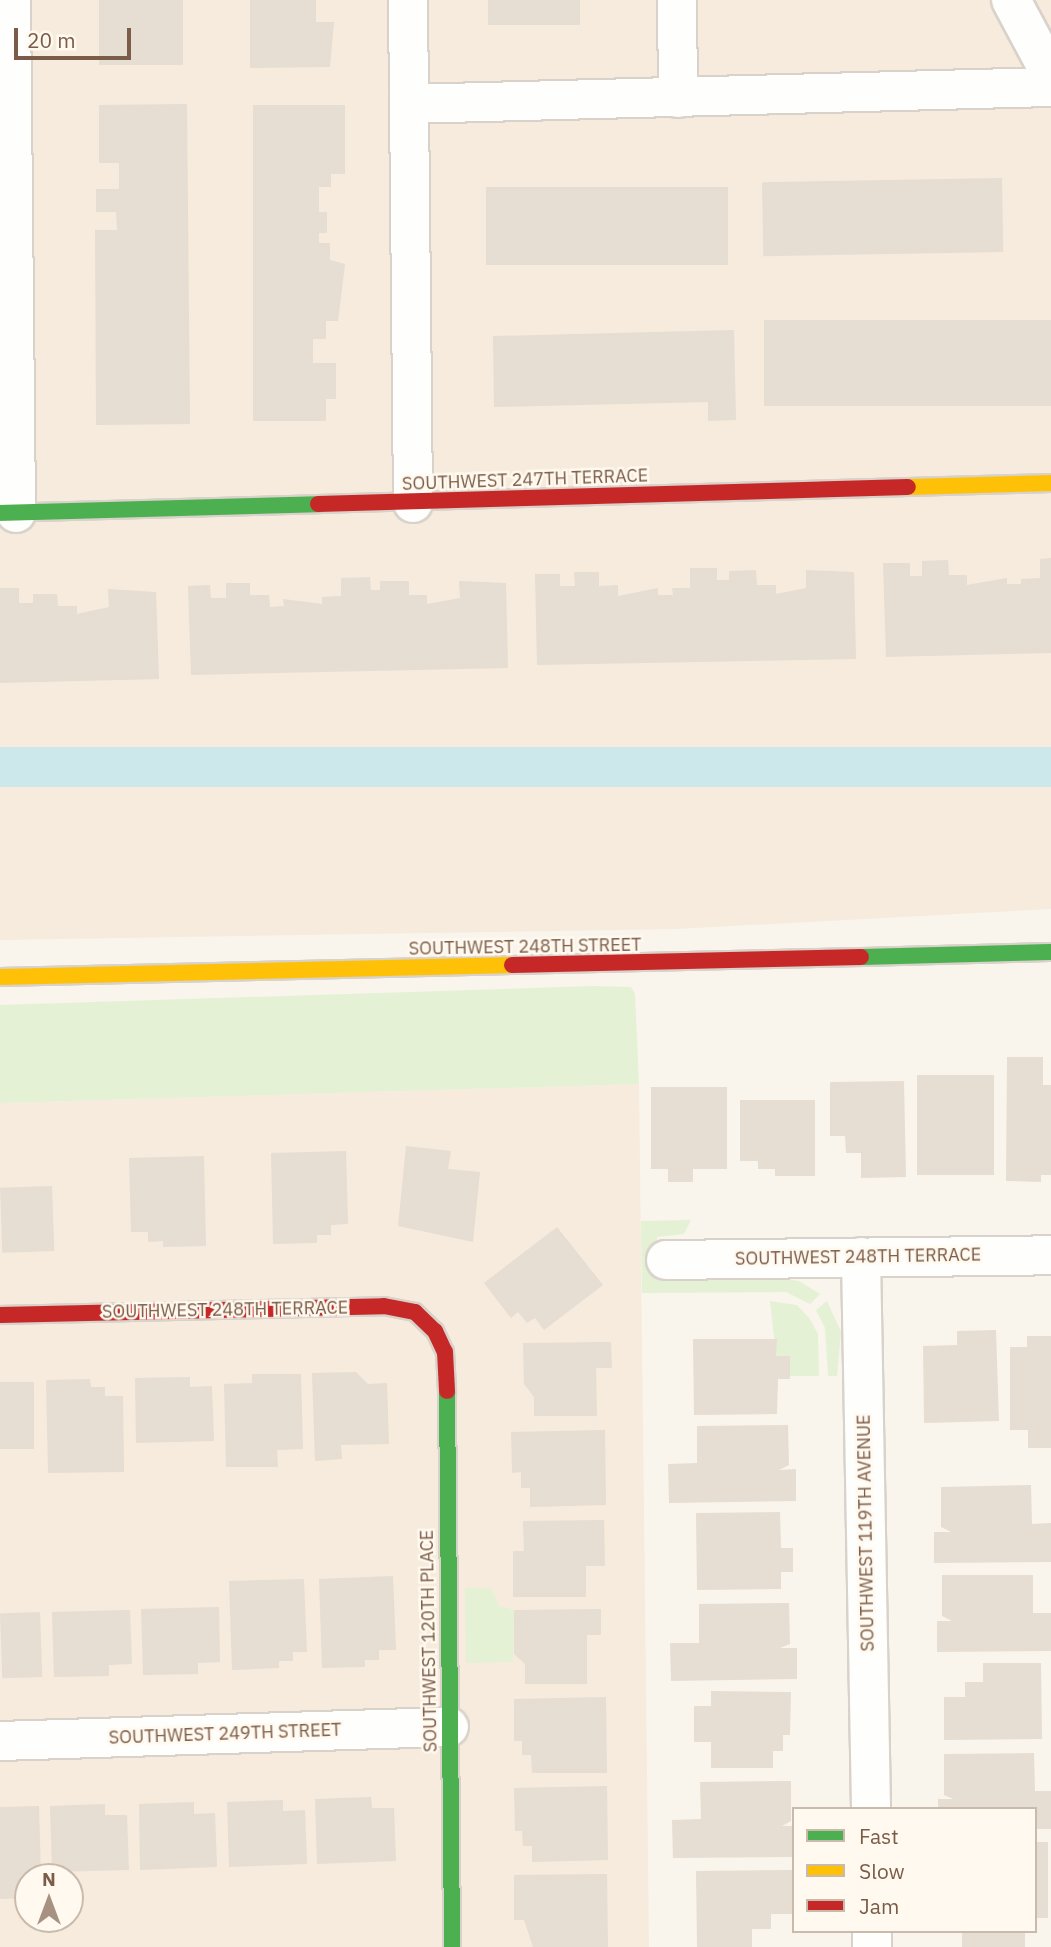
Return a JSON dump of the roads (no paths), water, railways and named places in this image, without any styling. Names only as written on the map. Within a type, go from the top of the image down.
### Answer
[{"type":"street","points":[[8,513],[11,0]]},
{"type":"street","points":[[408,0],[412,503]]},
{"type":"street","points":[[677,0],[678,98]]},
{"type":"street","points":[[1011,0],[1051,75]]},
{"type":"street","points":[[409,104],[1051,87]]},
{"type":"street","name":"SOUTHWEST 247TH TERRACE","points":[[8,513],[1051,483]]},
{"type":"street","name":"SOUTHWEST 248TH STREET","points":[[0,977],[1051,953]]},
{"type":"street","name":"SOUTHWEST 248TH TERRACE","points":[[666,1260],[1051,1255]]},
{"type":"street","name":"SOUTHWEST 119TH AVENUE","points":[[861,1257],[871,1807]]},
{"type":"street","name":"SOUTHWEST 248TH TERRACE","points":[[0,1315],[384,1306],[415,1312],[438,1336]]},
{"type":"street","name":"SOUTHWEST 120TH PLACE","points":[[438,1336],[447,1380],[452,1947]]},
{"type":"street","name":"SOUTHWEST 249TH STREET","points":[[0,1741],[449,1727]]},
{"type":"water","points":[[0,747],[1051,747],[1051,787],[0,787]]}]
